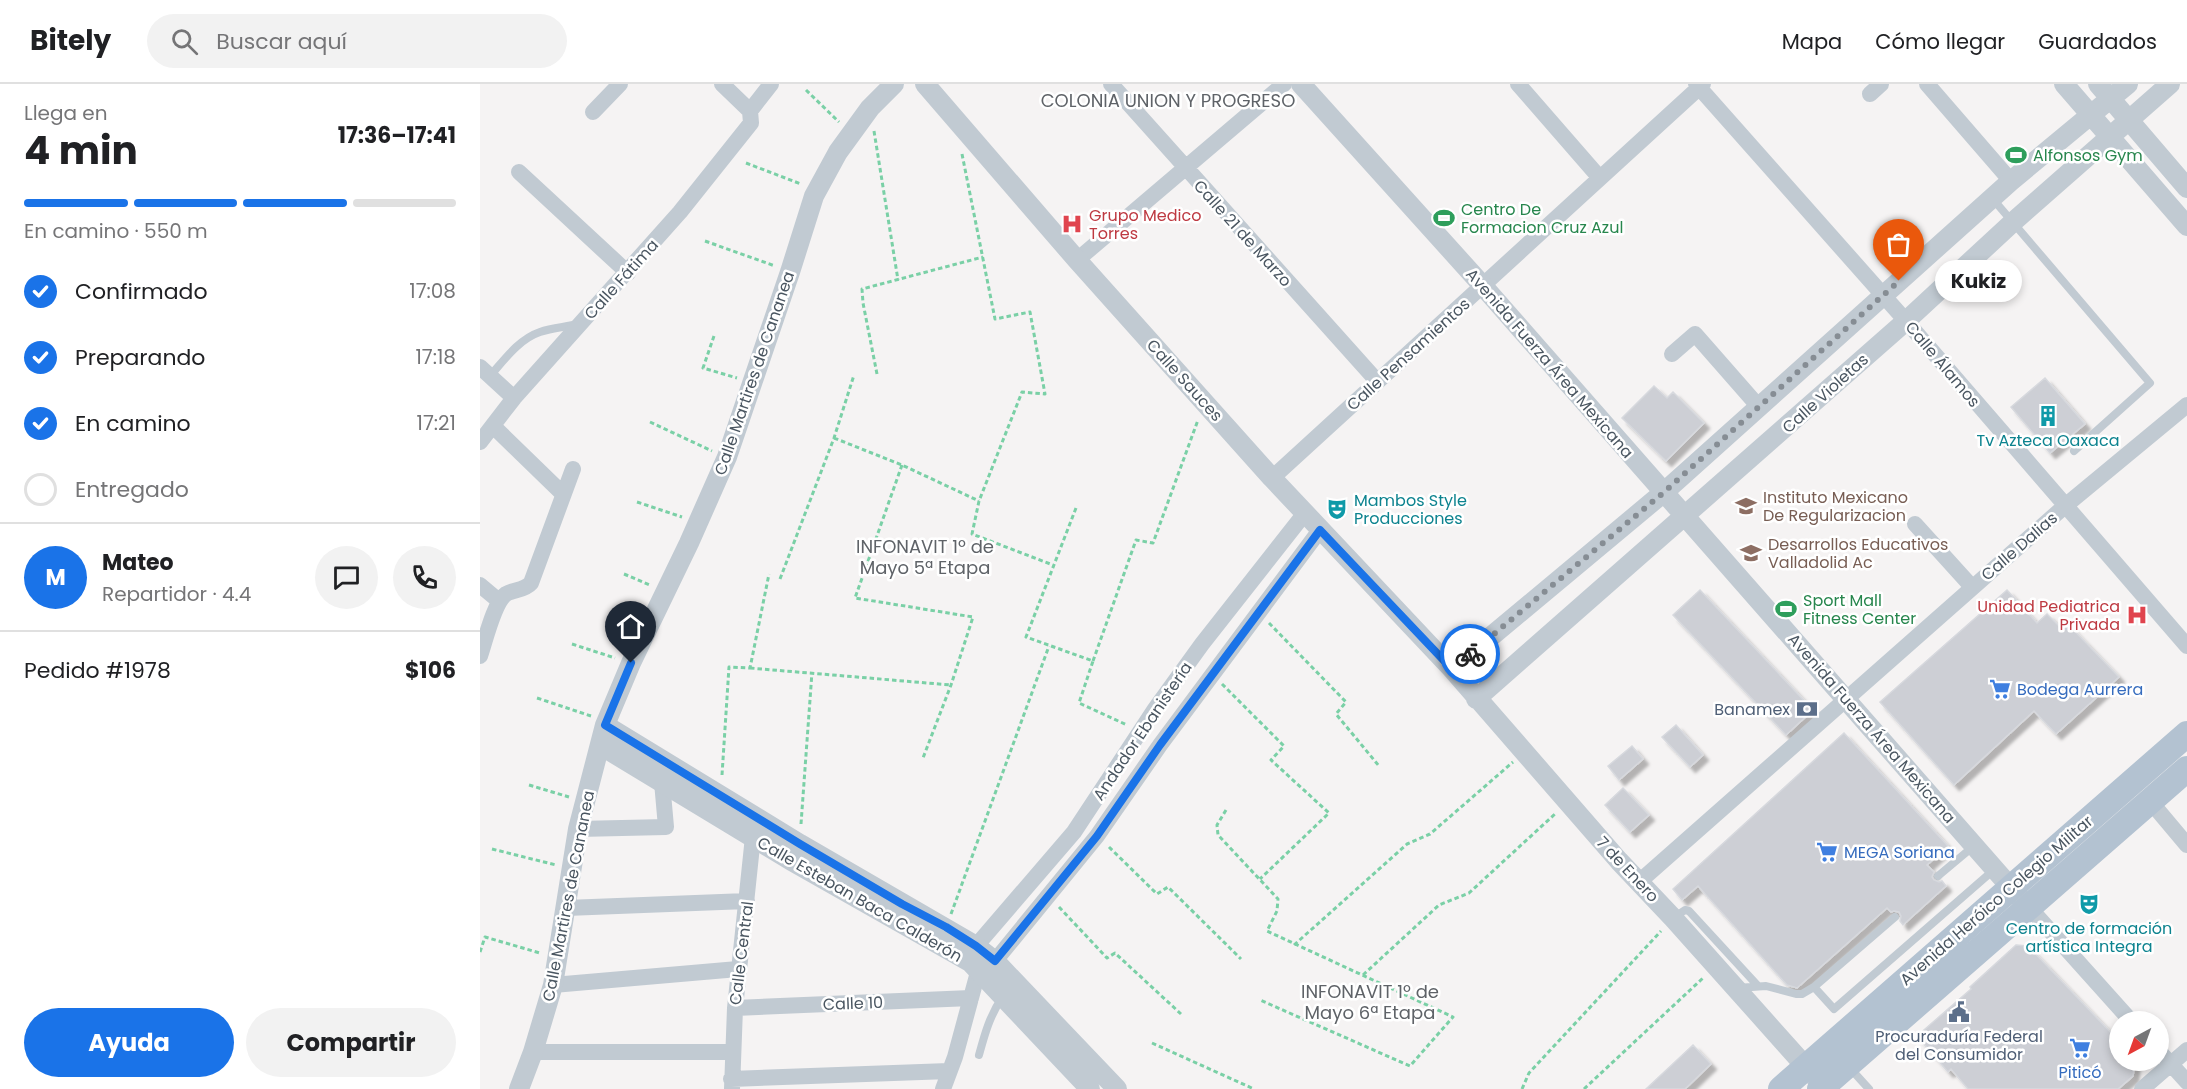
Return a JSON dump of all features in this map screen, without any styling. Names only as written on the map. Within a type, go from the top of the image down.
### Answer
[{"type":"main road","name":"Avenida Heróico Colegio Militar","points":[[1781,1089],[2187,734]]},
{"type":"main road","name":"Avenida Heróico Colegio Militar","points":[[1823,1088],[1847,1065],[2011,887],[2150,801],[2187,769]]},
{"type":"street","points":[[593,112],[620,84]]},
{"type":"street","points":[[722,84],[750,111]]},
{"type":"street","name":"Calle Fátima","points":[[480,442],[514,398],[628,273],[751,123],[750,111],[771,84]]},
{"type":"street","name":"Calle Martires de Cananea","points":[[519,1089],[533,1052],[553,985],[578,829],[606,723],[631,663],[727,458],[817,190],[850,134],[870,108],[894,84]]},
{"type":"street","name":"Calle Sauces","points":[[925,84],[1077,260],[1272,478],[1452,669]]},
{"type":"street","name":"Calle 21 de Marzo","points":[[1111,84],[1377,381]]},
{"type":"street","points":[[1077,260],[1284,84]]},
{"type":"street","name":"Avenida Fuerza Área Mexicana","points":[[1301,84],[1483,286],[1663,493],[2122,1011]]},
{"type":"street","points":[[1518,84],[1599,177]]},
{"type":"street","points":[[1927,84],[2012,181]]},
{"type":"street","points":[[2064,84],[2187,226]]},
{"type":"street","points":[[2098,84],[2187,188]]},
{"type":"street","name":"Calle Violetas","points":[[1452,669],[1663,493],[1992,198],[2128,84]]},
{"type":"street","name":"Calle Violetas","points":[[1476,699],[1906,321],[2013,222],[2170,84]]},
{"type":"street","name":"Calle Pensamientos","points":[[1272,478],[1699,85]]},
{"type":"street","name":"Calle Álamos","points":[[1699,85],[2187,646]]},
{"type":"street","points":[[519,172],[628,273]]},
{"type":"street","points":[[1672,354],[1695,334],[1759,407]]},
{"type":"street","points":[[485,372],[514,398]]},
{"type":"street","name":"Calle Dalias","points":[[1639,882],[2065,506],[2187,405]]},
{"type":"street","points":[[493,426],[563,494]]},
{"type":"street","points":[[480,656],[499,601],[507,593],[528,588],[531,583],[573,469]]},
{"type":"street","name":"Andador Ebanistería","points":[[942,1089],[983,957],[1074,832],[1140,731],[1202,644],[1305,513]]},
{"type":"street","points":[[1915,524],[1972,587]]},
{"type":"street","name":"Andador Ebanistería","points":[[983,957],[1047,895],[1097,836],[1320,530]]},
{"type":"street","points":[[480,585],[499,601]]},
{"type":"street","name":"7 de Enero","points":[[1452,669],[1568,803],[1806,1066],[1823,1088]]},
{"type":"street","name":"Calle Esteban Baca Calderón","points":[[606,723],[800,844],[898,912],[946,927],[983,957],[1090,1089]]},
{"type":"street","name":"Calle Esteban Baca Calderón","points":[[600,745],[754,837],[983,957]]},
{"type":"street","points":[[578,829],[666,827],[662,782]]},
{"type":"street","points":[[2150,801],[2187,845]]},
{"type":"street","name":"Calle Central","points":[[732,1084],[738,969],[755,817]]},
{"type":"street","points":[[566,908],[747,901]]},
{"type":"street","points":[[553,985],[738,969]]},
{"type":"street","name":"Calle Esteban Baca Calderón","points":[[1010,990],[1117,1089]]},
{"type":"street","name":"Calle 10","points":[[735,1008],[971,998]]},
{"type":"street","points":[[2142,1089],[2187,1050]]},
{"type":"street","points":[[533,1052],[732,1052]]},
{"type":"street","points":[[2171,1064],[2187,1082]]},
{"type":"street","points":[[732,1084],[949,1071]]},
{"type":"lane","points":[[1992,198],[2150,383],[2074,451]]},
{"type":"lane","points":[[485,372],[529,337],[540,332],[582,324]]},
{"type":"lane","points":[[1938,876],[1975,845]]},
{"type":"lane","points":[[1814,987],[1834,1009],[2011,887]]},
{"type":"lane","points":[[1673,918],[1685,910],[1689,911],[1758,986]]},
{"type":"lane","points":[[1736,988],[1776,987],[1802,994],[1814,987],[1895,917]]},
{"type":"lane","points":[[979,1055],[992,1011],[1010,990]]},
{"type":"lane","points":[[1847,1065],[1869,1089]]},
{"type":"path","points":[[806,90],[850,134]]},
{"type":"path","points":[[870,108],[898,280]]},
{"type":"path","points":[[962,154],[995,319],[1030,312],[1045,394],[1022,392],[979,501],[972,534],[1053,565]]},
{"type":"path","points":[[746,163],[817,190]]},
{"type":"path","points":[[705,241],[790,272]]},
{"type":"path","points":[[877,375],[862,289],[983,257]]},
{"type":"path","points":[[714,336],[703,368],[753,383]]},
{"type":"path","points":[[780,579],[834,438],[854,375]]},
{"type":"path","points":[[1140,731],[1079,703],[1136,540],[1153,543],[1205,402]]},
{"type":"path","points":[[650,422],[727,458]]},
{"type":"path","points":[[834,438],[902,465],[979,501]]},
{"type":"path","points":[[902,465],[855,598],[973,617],[951,685],[923,758]]},
{"type":"path","points":[[638,502],[698,522]]},
{"type":"path","points":[[1076,508],[1026,637],[1093,661]]},
{"type":"path","points":[[624,574],[666,592]]},
{"type":"path","points":[[750,668],[769,574]]},
{"type":"path","points":[[1259,613],[1346,702],[1336,714],[1379,766]]},
{"type":"path","points":[[572,644],[631,663]]},
{"type":"path","points":[[946,927],[1049,646]]},
{"type":"path","points":[[720,795],[729,667],[951,685]]},
{"type":"path","points":[[800,844],[812,672]]},
{"type":"path","points":[[1213,674],[1284,746],[1271,759],[1329,813],[1260,879]]},
{"type":"path","points":[[537,698],[606,723]]},
{"type":"path","points":[[1294,945],[1407,844],[1430,834],[1525,752]]},
{"type":"path","points":[[529,785],[585,801]]},
{"type":"path","points":[[1363,975],[1439,905],[1468,893],[1568,803]]},
{"type":"path","points":[[1226,810],[1216,825],[1218,835],[1278,899],[1277,911],[1267,931],[1453,1017],[1410,1066],[1260,1000]]},
{"type":"path","points":[[1097,836],[1157,894],[1168,887],[1241,959]]},
{"type":"path","points":[[492,849],[572,869]]},
{"type":"path","points":[[1047,895],[1107,958],[1115,952],[1181,1014]]},
{"type":"path","points":[[1522,1089],[1529,1073],[1673,918]]},
{"type":"path","points":[[480,952],[485,937],[558,958]]},
{"type":"path","points":[[1584,1089],[1716,966]]},
{"type":"path","points":[[1152,1043],[1254,1089]]},
{"type":"building","name":"Tv Azteca Oaxaca","points":[[2045,378],[2085,424],[2050,453],[2011,407]]},
{"type":"building","points":[[1654,386],[1667,398],[1673,392],[1704,423],[1666,461],[1622,418]]},
{"type":"building","points":[[1700,590],[1813,710],[1786,735],[1673,615]]},
{"type":"building","name":"Bodega Aurrera","points":[[2007,590],[2037,623],[2047,614],[2059,626],[2064,620],[2119,677],[2056,734],[2034,711],[1954,785],[1880,702]]},
{"type":"building","points":[[1676,725],[1703,755],[1690,767],[1662,737]]},
{"type":"building","name":"MEGA Soriana","points":[[1844,733],[1948,846],[1927,865],[1934,872],[1932,877],[1934,880],[1942,881],[1946,886],[1903,925],[1899,912],[1891,912],[1887,908],[1797,988],[1787,985],[1698,886],[1682,900],[1673,889]]},
{"type":"building","points":[[1632,746],[1643,759],[1619,780],[1608,766]]},
{"type":"building","points":[[1623,788],[1649,815],[1630,832],[1605,805]]},
{"type":"building","points":[[2016,945],[2028,946],[2109,1031],[2109,1071],[2134,1071],[2133,1076],[2118,1089],[1968,1089],[1951,1069],[1948,1072],[1917,1036],[1971,989],[1970,987]]},
{"type":"building","points":[[1693,1045],[1711,1064],[1685,1089],[1646,1089]]},
{"type":"way so far","points":[[1470,654],[1663,493],[1899,281]]},
{"type":"place","name":"Alfonsos Gym","points":[[2016,155]]},
{"type":"place","name":"Centro De Formacion Cruz Azul","points":[[1444,218]]},
{"type":"place","name":"Grupo Medico Torres","points":[[1072,224]]},
{"type":"place","name":"Kukiz","points":[[1899,281]]},
{"type":"place","name":"Tv Azteca Oaxaca","points":[[2048,416]]},
{"type":"place","name":"Instituto Mexicano De Regularizacion","points":[[1746,506]]},
{"type":"place","name":"Mambos Style Producciones","points":[[1337,509]]},
{"type":"place","name":"Desarrollos Educativos Valladolid Ac","points":[[1751,553]]},
{"type":"place","name":"Sport Mall Fitness Center","points":[[1786,609]]},
{"type":"place","name":"Unidad Pediatrica Privada","points":[[2137,615]]},
{"type":"place","name":"Bodega Aurrera","points":[[2000,689]]},
{"type":"place","name":"Banamex","points":[[1807,709]]},
{"type":"place","name":"MEGA Soriana","points":[[1827,852]]},
{"type":"place","name":"Centro de formación artística Integra","points":[[2089,904]]},
{"type":"place","name":"Procuraduría Federal del Consumidor","points":[[1959,1012]]},
{"type":"place","name":"Piticó","points":[[2080,1048]]},
{"type":"district","name":"COLONIA UNION Y PROGRESO","points":[[1168,101]]},
{"type":"district","name":"INFONAVIT 1º de Mayo 5ª Etapa","points":[[925,557]]},
{"type":"district","name":"INFONAVIT 1º de Mayo 6ª Etapa","points":[[1370,1002]]},
{"type":"route","points":[[631,663],[605,725],[800,844],[946,927],[995,961],[1097,836],[1160,745],[1320,530],[1452,669],[1470,654]]}]
